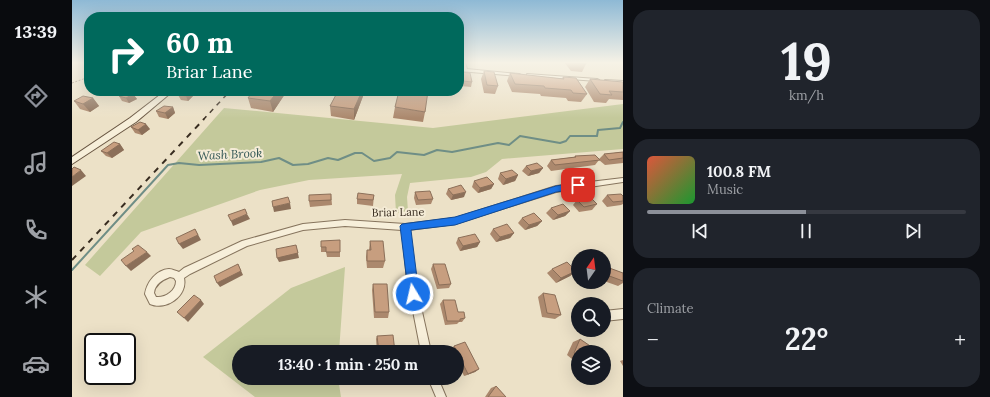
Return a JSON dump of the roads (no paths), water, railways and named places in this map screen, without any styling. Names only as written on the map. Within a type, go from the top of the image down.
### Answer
[{"type":"main road","points":[[72,161],[137,118],[164,96]]},
{"type":"street","points":[[602,81],[623,82]]},
{"type":"street","name":"Briar Lane","points":[[179,278],[187,271],[245,243],[302,227],[345,223],[405,226],[455,221],[556,189],[623,180]]},
{"type":"street","points":[[405,226],[411,280],[425,345]]},
{"type":"street","points":[[611,315],[623,314]]},
{"type":"street","points":[[436,385],[442,397]]},
{"type":"waterway","name":"Wash Brook","points":[[72,270],[168,165],[179,163],[199,165],[261,162],[279,158],[293,165],[308,164],[328,158],[338,160],[355,153],[362,153],[374,161],[390,158],[397,152],[424,155],[437,150],[452,152],[498,143],[509,145],[520,136],[560,143],[566,141],[570,136],[597,136],[598,130],[620,128],[623,122]]},
{"type":"railway","points":[[203,120],[225,96]]},
{"type":"railway","points":[[72,260],[204,119]]}]
